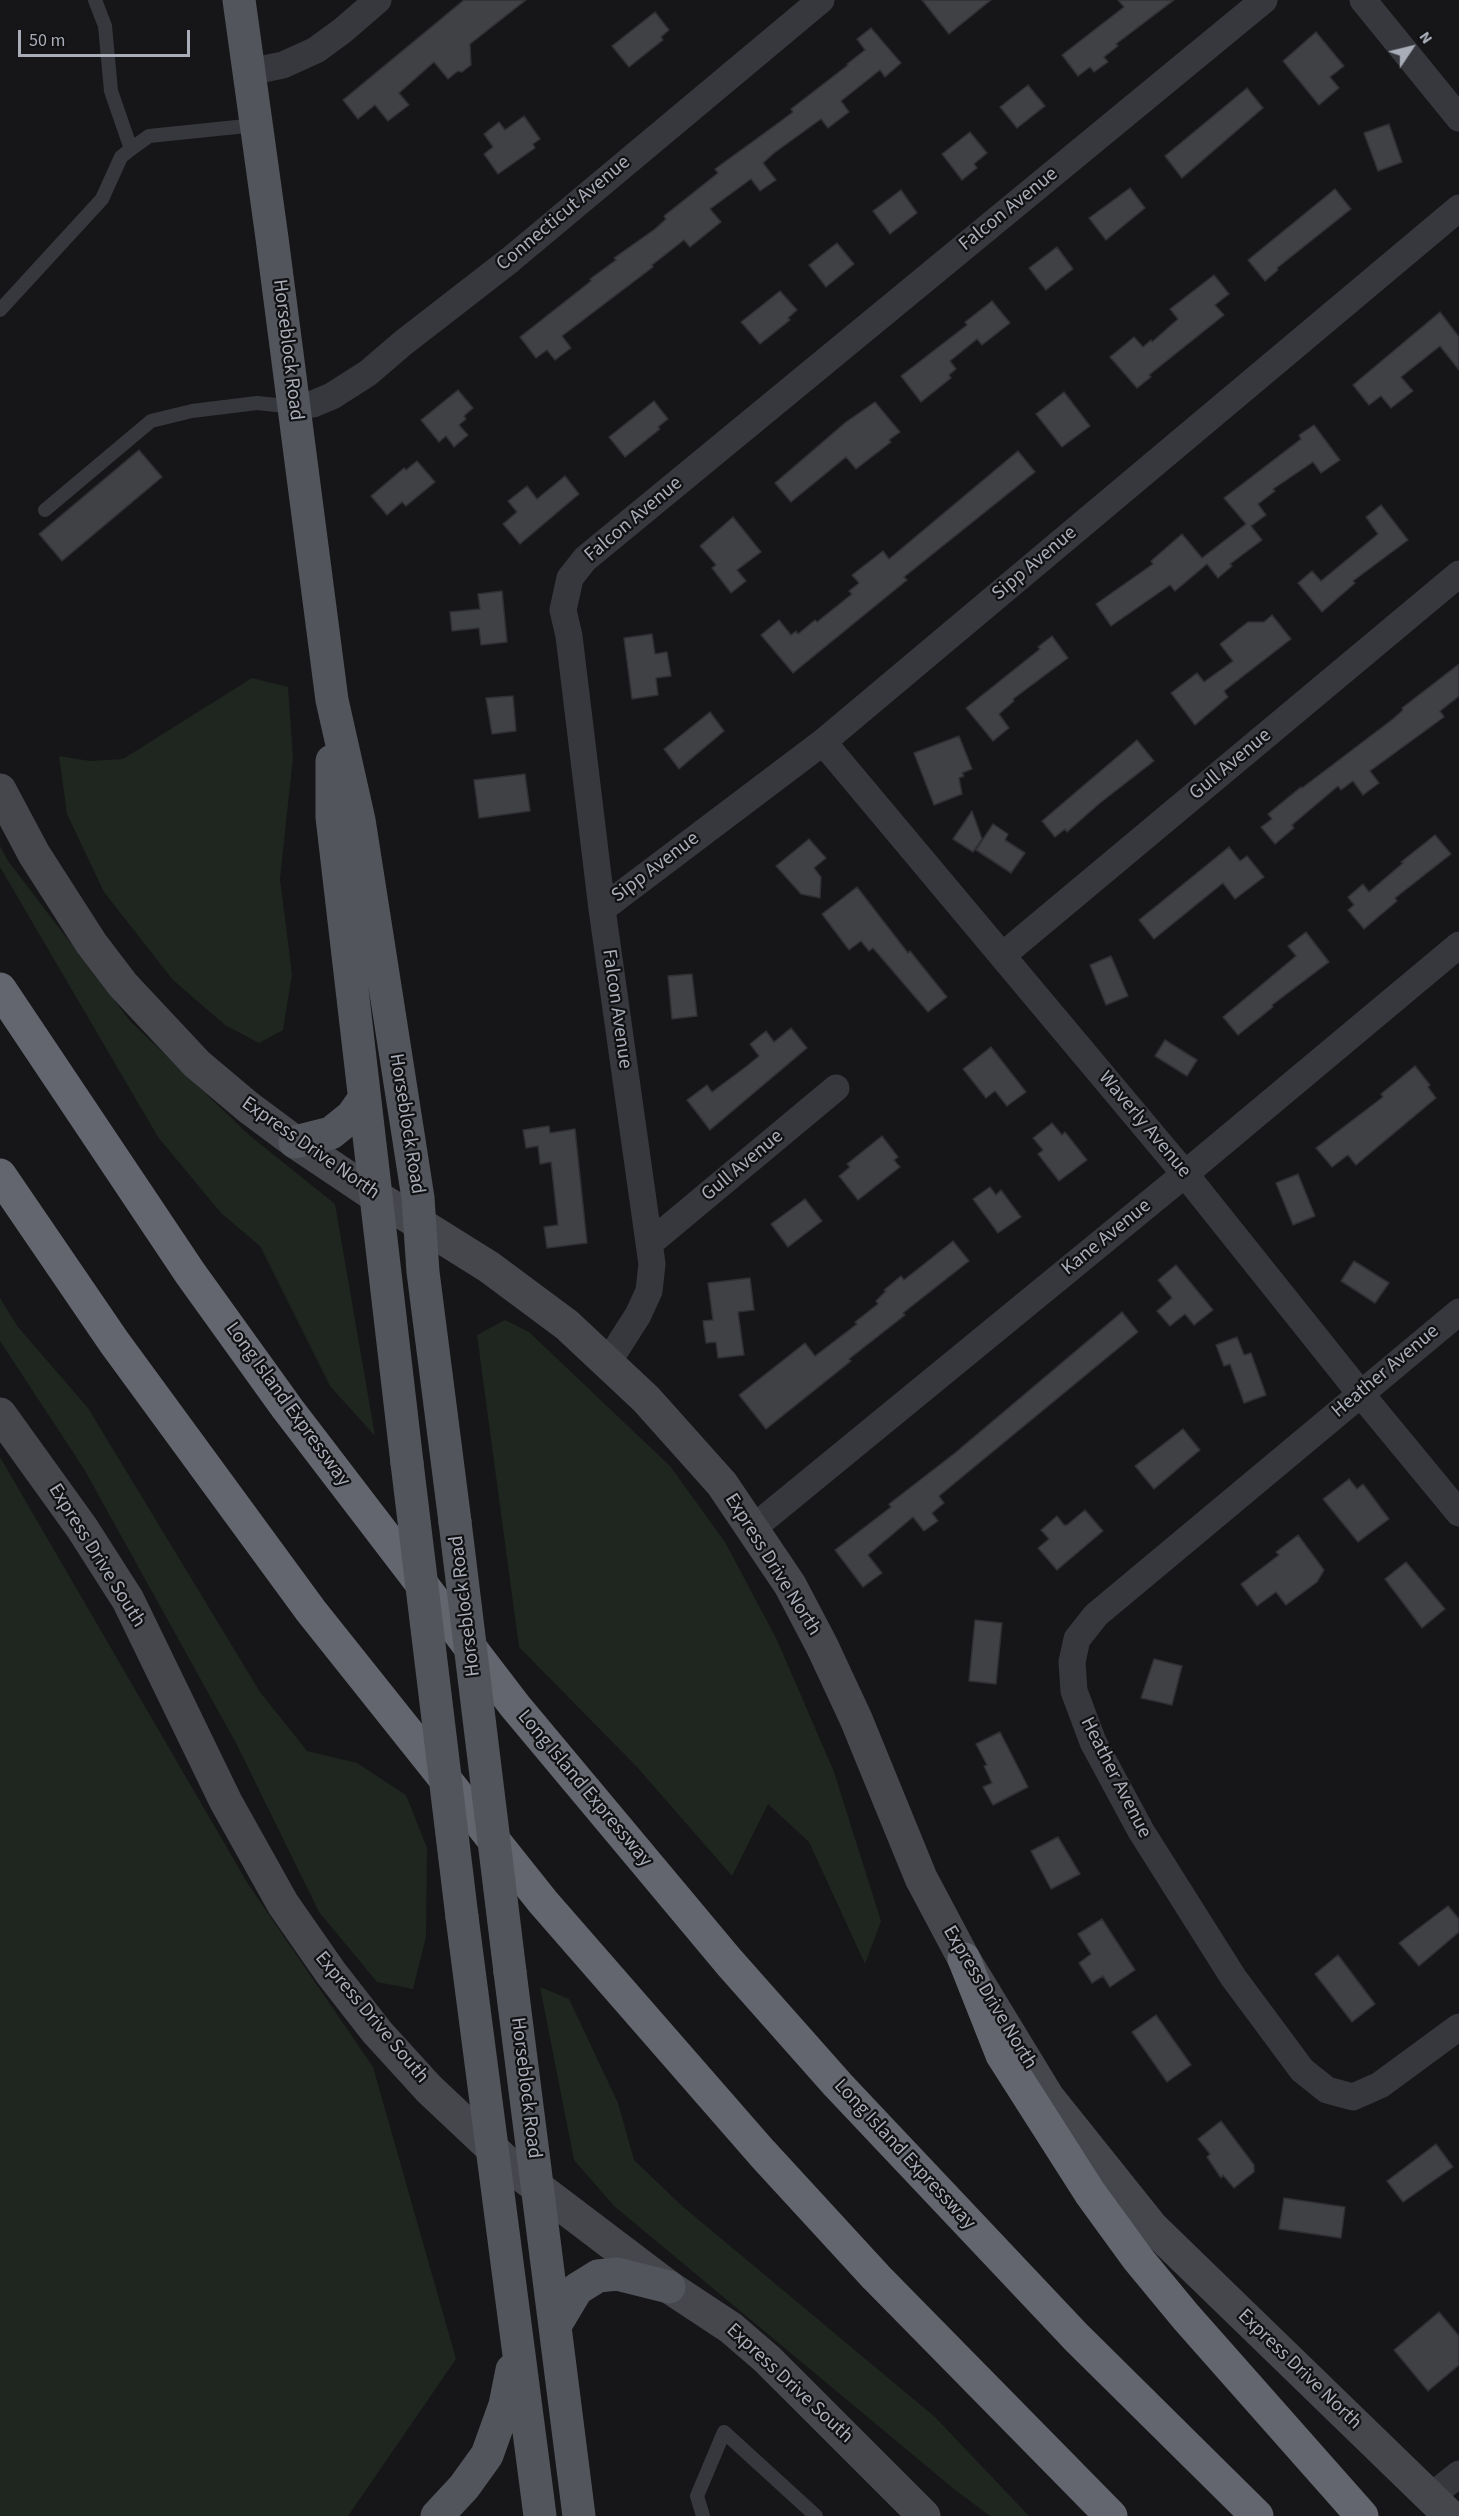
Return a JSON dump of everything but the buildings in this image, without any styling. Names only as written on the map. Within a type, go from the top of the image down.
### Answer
[{"type":"highway","name":"Long Island Expressway","points":[[0,989],[157,1225],[287,1408],[530,1724],[722,1954],[838,2085],[1076,2337],[1257,2516]]},
{"type":"highway","points":[[0,1175],[114,1342],[311,1611],[543,1902],[762,2153],[876,2277],[1111,2516]]},
{"type":"highway","points":[[964,1959],[1002,2055],[1090,2193],[1138,2259],[1186,2317],[1362,2516]]},
{"type":"main road","name":"Horseblock Road","points":[[239,0],[295,407],[332,699],[359,820],[418,1198],[419,1223],[455,1522],[579,2516]]},
{"type":"main road","name":"Horseblock Road","points":[[332,699],[332,817],[364,1099],[462,1917],[540,2516]]},
{"type":"main road","name":"Express Drive North","points":[[0,790],[34,854],[66,907],[123,985],[197,1064],[248,1107],[295,1142],[533,1298],[608,1362],[684,1439],[722,1484],[790,1585],[856,1719],[921,1878],[964,1959],[1048,2097],[1152,2227],[1440,2506]]},
{"type":"main road","points":[[295,1142],[331,1133],[352,1116],[364,1099]]},
{"type":"main road","name":"Express Drive South","points":[[0,1414],[82,1528],[128,1600],[226,1802],[261,1868],[303,1934],[401,2060],[494,2152],[537,2188],[669,2287],[731,2328],[767,2359],[920,2514]]},
{"type":"main road","points":[[556,2324],[578,2289],[598,2276],[618,2274],[669,2287]]},
{"type":"main road","points":[[437,2516],[464,2487],[487,2455],[505,2405],[517,2345]]},
{"type":"street","points":[[249,72],[283,65],[316,50],[378,0]]},
{"type":"street","name":"Connecticut Avenue","points":[[295,407],[313,404],[332,396],[368,373],[510,260],[821,0]]},
{"type":"street","name":"Falcon Avenue","points":[[608,1362],[638,1315],[649,1291],[652,1264],[602,909],[569,636],[563,610],[570,578],[585,559],[1264,0]]},
{"type":"street","points":[[1363,0],[1459,118]]},
{"type":"street","name":"Sipp Avenue","points":[[602,909],[823,742],[1459,208]]},
{"type":"street","name":"Gull Avenue","points":[[1003,955],[1459,574]]},
{"type":"street","name":"Waverly Avenue","points":[[823,742],[1185,1174],[1459,1514]]},
{"type":"street","name":"Kane Avenue","points":[[753,1528],[1185,1174],[1459,945]]},
{"type":"street","name":"Gull Avenue","points":[[650,1243],[836,1088]]},
{"type":"street","name":"Heather Avenue","points":[[1459,1312],[1096,1615],[1077,1639],[1072,1662],[1074,1691],[1093,1742],[1141,1831],[1233,1977],[1302,2070],[1328,2090],[1353,2097],[1380,2085],[1459,2027]]},
{"type":"street","points":[[1440,2506],[1459,2474]]},
{"type":"lane","points":[[95,0],[105,26],[111,91],[131,149]]},
{"type":"lane","points":[[0,310],[102,199],[121,157],[131,149],[149,136],[256,125]]},
{"type":"lane","points":[[45,510],[151,421],[192,411],[257,403],[295,407]]},
{"type":"lane","points":[[703,2516],[697,2496],[724,2432],[816,2516]]},
{"type":"shaded area","points":[[252,678],[288,687],[293,757],[280,879],[292,974],[283,1030],[259,1043],[225,1025],[173,980],[104,892],[67,814],[59,756],[90,761],[123,759]]},
{"type":"shaded area","points":[[0,846],[8,861],[131,1022],[249,1135],[335,1204],[375,1436],[330,1386],[260,1246],[221,1213],[158,1137],[0,867]]},
{"type":"shaded area","points":[[0,1298],[18,1327],[88,1408],[260,1692],[307,1751],[357,1763],[406,1795],[427,1848],[426,1937],[413,1989],[377,1982],[319,1912],[236,1743],[84,1469],[0,1341]]},
{"type":"shaded area","points":[[505,1320],[529,1332],[670,1466],[725,1542],[777,1640],[834,1772],[881,1921],[865,1964],[809,1842],[768,1804],[732,1876],[637,1767],[519,1647],[477,1335]]},
{"type":"shaded area","points":[[0,1457],[248,1884],[373,2067],[456,2359],[348,2516],[0,2516]]},
{"type":"shaded area","points":[[540,1987],[569,1999],[618,2103],[634,2160],[681,2205],[935,2417],[1029,2516],[990,2516],[954,2489],[614,2206],[574,2160]]}]
